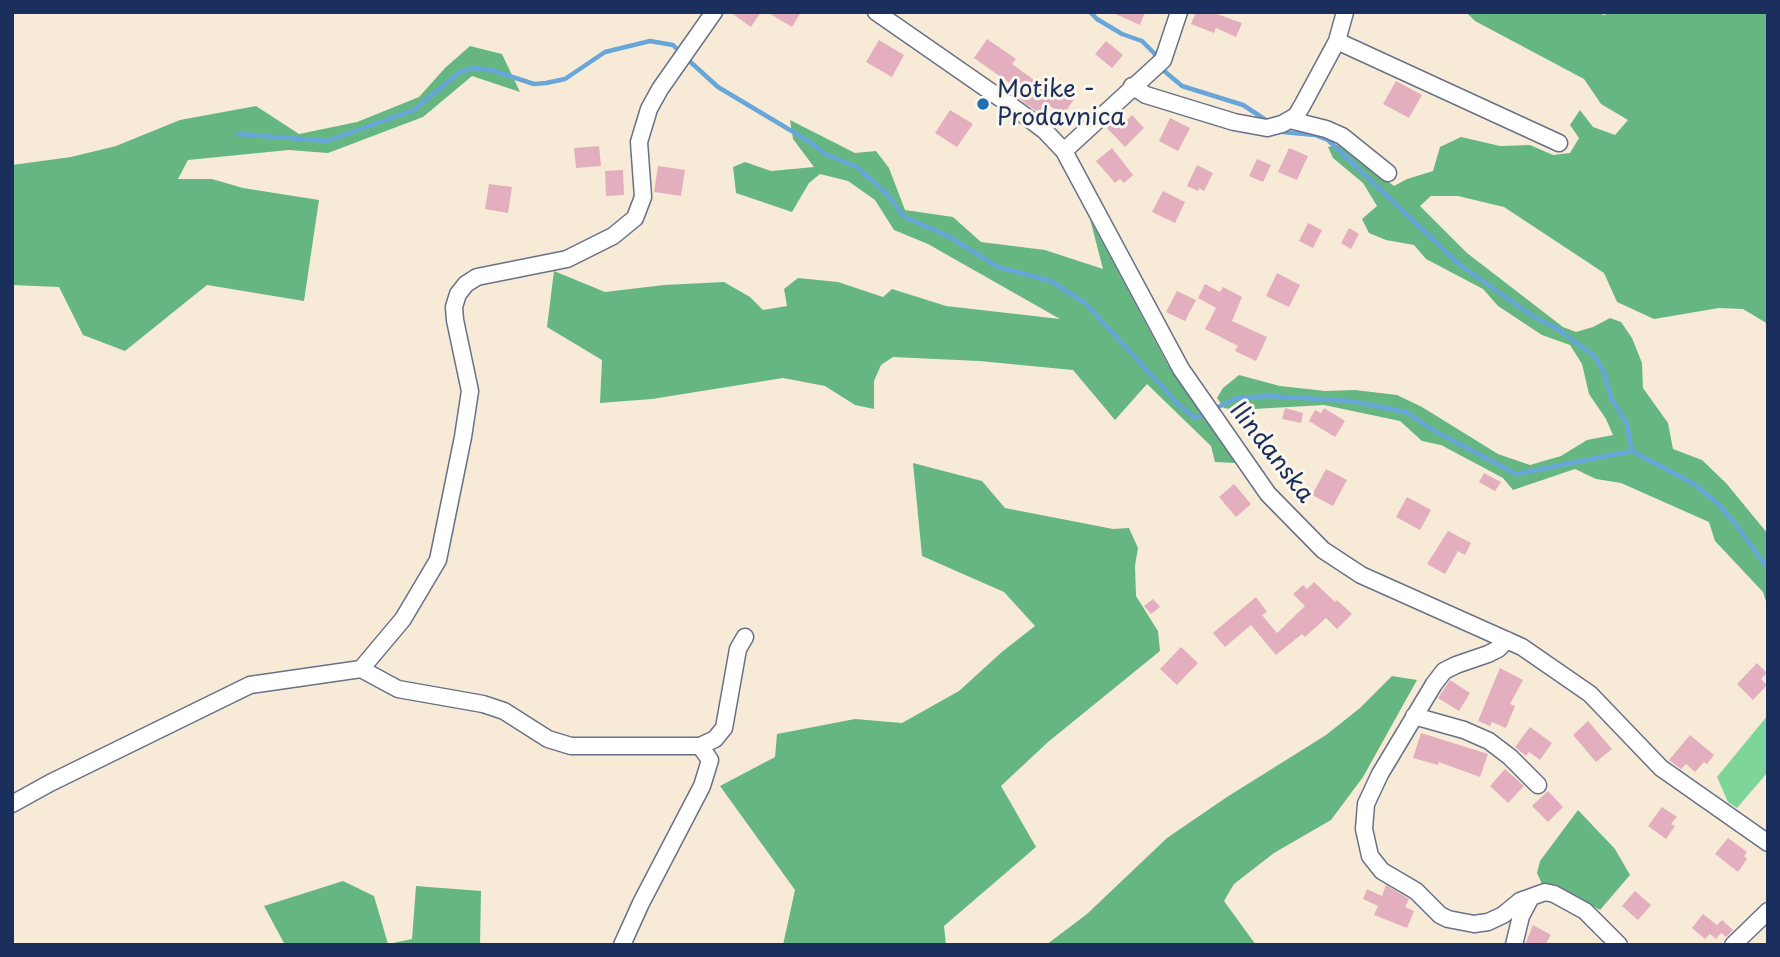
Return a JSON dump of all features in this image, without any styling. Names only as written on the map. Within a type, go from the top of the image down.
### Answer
[{"type":"street","points":[[361,669],[403,619],[438,560],[470,391],[455,320],[454,307],[458,294],[466,284],[477,277],[567,259],[612,236],[635,218],[643,197],[639,142],[649,108],[714,12]]},
{"type":"street","name":"Ilindanska","points":[[876,12],[1020,112],[1064,150],[1181,369],[1268,494],[1323,550],[1361,575],[1522,647],[1574,682],[1600,704],[1661,768],[1768,843]]},
{"type":"street","points":[[1064,150],[1158,64],[1179,12]]},
{"type":"street","points":[[1279,124],[1304,104],[1337,41],[1345,12]]},
{"type":"street","points":[[1337,41],[1559,143]]},
{"type":"street","points":[[1132,86],[1146,95],[1234,122],[1326,129],[1342,136],[1388,173]]},
{"type":"street","points":[[12,804],[250,685],[361,669],[398,689],[483,704],[504,711],[548,739],[571,746],[701,746],[715,739],[724,729],[738,649],[745,637]]},
{"type":"street","points":[[1507,640],[1488,654],[1444,671],[1434,684],[1380,774],[1367,804],[1366,844],[1375,865],[1416,891],[1440,915],[1462,923],[1488,922],[1503,915],[1520,901],[1545,892],[1563,897],[1585,911],[1619,945]]},
{"type":"street","points":[[1414,716],[1464,730],[1489,741],[1510,757],[1538,785]]},
{"type":"street","points":[[622,945],[702,786],[710,760],[701,746]]},
{"type":"street","points":[[1514,945],[1521,916],[1530,899]]},
{"type":"street","points":[[1733,945],[1768,911]]},
{"type":"green space","points":[[1466,12],[1595,12],[1604,15],[1610,12],[1768,12],[1768,324],[1743,309],[1719,308],[1654,319],[1617,302],[1604,273],[1504,207],[1458,196],[1431,196],[1420,206],[1467,253],[1563,327],[1576,332],[1610,318],[1621,322],[1632,338],[1642,363],[1643,388],[1668,423],[1673,449],[1702,460],[1726,483],[1768,534],[1768,608],[1763,592],[1715,541],[1709,522],[1621,483],[1596,479],[1575,469],[1513,490],[1503,478],[1441,445],[1422,441],[1400,421],[1324,405],[1236,410],[1224,408],[1217,398],[1223,388],[1239,375],[1280,386],[1397,395],[1422,407],[1498,454],[1530,465],[1561,456],[1587,440],[1613,435],[1589,394],[1582,364],[1570,345],[1542,335],[1498,306],[1483,289],[1426,259],[1414,245],[1386,240],[1369,233],[1362,219],[1377,206],[1363,183],[1333,158],[1328,147],[1340,144],[1394,186],[1433,171],[1440,147],[1461,137],[1500,146],[1530,145],[1553,155],[1570,153],[1579,138],[1570,125],[1580,110],[1593,127],[1615,135],[1628,120],[1601,104],[1584,79],[1475,21]]},
{"type":"green space","points":[[470,46],[502,54],[520,92],[472,76],[423,117],[328,153],[289,150],[188,160],[178,179],[212,179],[243,188],[319,200],[304,301],[207,285],[125,351],[83,335],[59,287],[12,285],[12,165],[71,157],[116,146],[180,120],[256,106],[299,134],[357,122],[419,97],[445,68]]},
{"type":"green space","points":[[790,120],[855,153],[876,151],[889,168],[905,210],[953,217],[981,242],[1045,250],[1103,269],[1090,219],[1168,365],[1235,463],[1215,462],[1211,446],[1147,384],[1115,420],[1073,370],[979,361],[893,357],[881,365],[874,381],[874,409],[855,405],[825,386],[783,378],[652,399],[600,403],[602,360],[547,327],[554,271],[605,292],[724,282],[750,297],[763,310],[787,306],[784,289],[798,278],[838,282],[883,297],[892,289],[946,306],[1060,319],[928,244],[894,230],[875,200],[848,181],[820,174],[809,183],[792,212],[736,193],[733,167],[745,162],[771,171],[814,167],[793,139]]},
{"type":"green space","points":[[913,463],[982,481],[1005,508],[1113,529],[1129,528],[1138,548],[1135,566],[1136,596],[1158,631],[1160,651],[1048,742],[1001,786],[1036,847],[944,926],[946,945],[783,945],[795,890],[720,786],[775,757],[777,734],[855,719],[902,723],[959,691],[1035,626],[1004,592],[922,556]]},
{"type":"green space","points":[[1392,676],[1417,680],[1363,777],[1331,820],[1274,853],[1234,884],[1224,901],[1256,945],[1046,945],[1087,914],[1167,838],[1326,735],[1360,708]]},
{"type":"green space","points":[[1768,715],[1768,772],[1737,808],[1728,802],[1717,777]]},
{"type":"green space","points":[[1578,810],[1615,849],[1630,875],[1600,910],[1577,897],[1542,884],[1537,873],[1540,861]]},
{"type":"green space","points":[[343,881],[374,896],[388,944],[412,939],[416,886],[481,891],[480,945],[285,945],[264,906]]},
{"type":"building","points":[[730,12],[761,12],[751,27]]},
{"type":"building","points":[[767,12],[801,12],[792,27]]},
{"type":"building","points":[[1111,12],[1145,12],[1140,25]]},
{"type":"building","points":[[1196,12],[1211,12],[1242,23],[1236,37],[1216,28],[1214,33],[1191,24]]},
{"type":"building","points":[[987,39],[1016,59],[1012,64],[1034,80],[1036,77],[1053,90],[1058,82],[1077,94],[1064,115],[1050,106],[1043,116],[1007,90],[1011,84],[974,58]]},
{"type":"building","points":[[879,40],[904,55],[892,77],[866,62]]},
{"type":"building","points":[[1106,41],[1123,55],[1112,68],[1095,54]]},
{"type":"building","points":[[1396,81],[1422,95],[1409,118],[1383,104]]},
{"type":"building","points":[[950,110],[973,124],[957,147],[935,133]]},
{"type":"building","points":[[1132,115],[1144,128],[1125,147],[1107,128],[1119,117],[1124,123]]},
{"type":"building","points":[[1170,118],[1190,128],[1178,151],[1159,141]]},
{"type":"building","points":[[599,146],[601,166],[576,168],[574,148]]},
{"type":"building","points":[[1112,148],[1133,175],[1124,183],[1120,179],[1115,183],[1096,161]]},
{"type":"building","points":[[1289,148],[1308,156],[1297,180],[1278,172]]},
{"type":"building","points":[[1257,159],[1271,165],[1263,182],[1249,176]]},
{"type":"building","points":[[1197,165],[1213,173],[1204,191],[1187,186]]},
{"type":"building","points":[[658,166],[685,170],[681,196],[654,192]]},
{"type":"building","points":[[623,170],[624,195],[606,196],[605,171]]},
{"type":"building","points":[[489,184],[512,187],[508,213],[485,209]]},
{"type":"building","points":[[1163,191],[1185,202],[1175,223],[1152,212]]},
{"type":"building","points":[[1308,223],[1322,230],[1313,248],[1299,241]]},
{"type":"building","points":[[1349,228],[1359,234],[1351,249],[1341,243]]},
{"type":"building","points":[[1277,273],[1300,285],[1289,307],[1266,296]]},
{"type":"building","points":[[1205,284],[1220,292],[1223,287],[1242,297],[1232,321],[1267,337],[1256,361],[1235,351],[1238,346],[1205,329],[1216,308],[1198,298]]},
{"type":"building","points":[[1177,291],[1196,300],[1185,321],[1166,312]]},
{"type":"building","points":[[1285,408],[1303,413],[1301,423],[1282,419]]},
{"type":"building","points":[[1324,408],[1345,421],[1335,437],[1309,421],[1315,410],[1321,413]]},
{"type":"building","points":[[1326,469],[1347,480],[1333,506],[1312,495]]},
{"type":"building","points":[[1484,473],[1501,482],[1495,491],[1479,482]]},
{"type":"building","points":[[1234,484],[1251,504],[1236,517],[1219,497]]},
{"type":"building","points":[[1407,497],[1431,510],[1420,530],[1396,517]]},
{"type":"building","points":[[1448,531],[1471,543],[1465,555],[1458,551],[1445,574],[1427,564]]},
{"type":"building","points":[[1314,582],[1352,614],[1337,629],[1326,618],[1305,637],[1302,634],[1276,655],[1251,625],[1225,647],[1213,633],[1256,597],[1267,612],[1262,615],[1277,633],[1305,606],[1293,594],[1303,585],[1307,589]]},
{"type":"building","points":[[1153,599],[1160,607],[1151,614],[1144,606]]},
{"type":"building","points":[[1181,647],[1198,663],[1177,685],[1160,669]]},
{"type":"building","points":[[1757,663],[1767,673],[1761,679],[1767,685],[1753,700],[1737,684]]},
{"type":"building","points":[[1500,668],[1523,680],[1510,704],[1515,706],[1506,728],[1492,722],[1490,726],[1478,721]]},
{"type":"building","points":[[1450,680],[1470,693],[1459,711],[1438,698]]},
{"type":"building","points":[[1588,721],[1612,749],[1596,762],[1573,735]]},
{"type":"building","points":[[1530,727],[1552,743],[1540,760],[1529,752],[1526,756],[1515,747]]},
{"type":"building","points":[[1421,733],[1488,754],[1480,777],[1439,762],[1438,765],[1413,758]]},
{"type":"building","points":[[1690,735],[1714,755],[1695,772],[1686,764],[1681,769],[1669,760]]},
{"type":"building","points":[[1505,769],[1524,786],[1508,803],[1490,786]]},
{"type":"building","points":[[1548,791],[1563,807],[1548,822],[1532,806]]},
{"type":"building","points":[[1662,807],[1677,817],[1671,824],[1675,826],[1666,839],[1648,826]]},
{"type":"building","points":[[1728,838],[1747,852],[1744,856],[1747,859],[1738,872],[1715,854]]},
{"type":"building","points":[[1386,885],[1409,899],[1405,907],[1414,911],[1407,928],[1374,915],[1378,906],[1363,899],[1367,889],[1382,896]]},
{"type":"building","points":[[1635,891],[1651,905],[1638,920],[1622,906]]},
{"type":"building","points":[[1703,914],[1717,925],[1722,920],[1733,930],[1726,937],[1721,933],[1716,939],[1710,934],[1705,939],[1692,928]]},
{"type":"building","points":[[1533,925],[1551,935],[1545,945],[1525,945]]},
{"type":"waterway","points":[[1090,12],[1122,34],[1142,41],[1154,53],[1163,70],[1182,86],[1243,105],[1269,122]]},
{"type":"waterway","points":[[238,134],[327,141],[414,110],[460,72],[474,68],[491,70],[534,84],[565,79],[605,52],[650,41],[673,45],[680,52]]},
{"type":"waterway","points":[[686,58],[718,87],[810,142],[825,154],[857,167],[888,195],[904,217],[948,236],[998,267],[1051,281],[1085,303],[1179,405],[1195,418],[1206,413]]},
{"type":"waterway","points":[[1279,129],[1328,140],[1460,265],[1534,317],[1558,329],[1594,356],[1604,372],[1611,398],[1627,424],[1632,451]]},
{"type":"waterway","points":[[1214,409],[1237,398],[1268,396],[1350,401],[1406,412],[1433,430],[1516,474],[1632,451]]},
{"type":"waterway","points":[[1632,451],[1694,484],[1716,502],[1768,569]]},
{"type":"place","name":"Motike - Prodavnica","points":[[983,104]]}]
